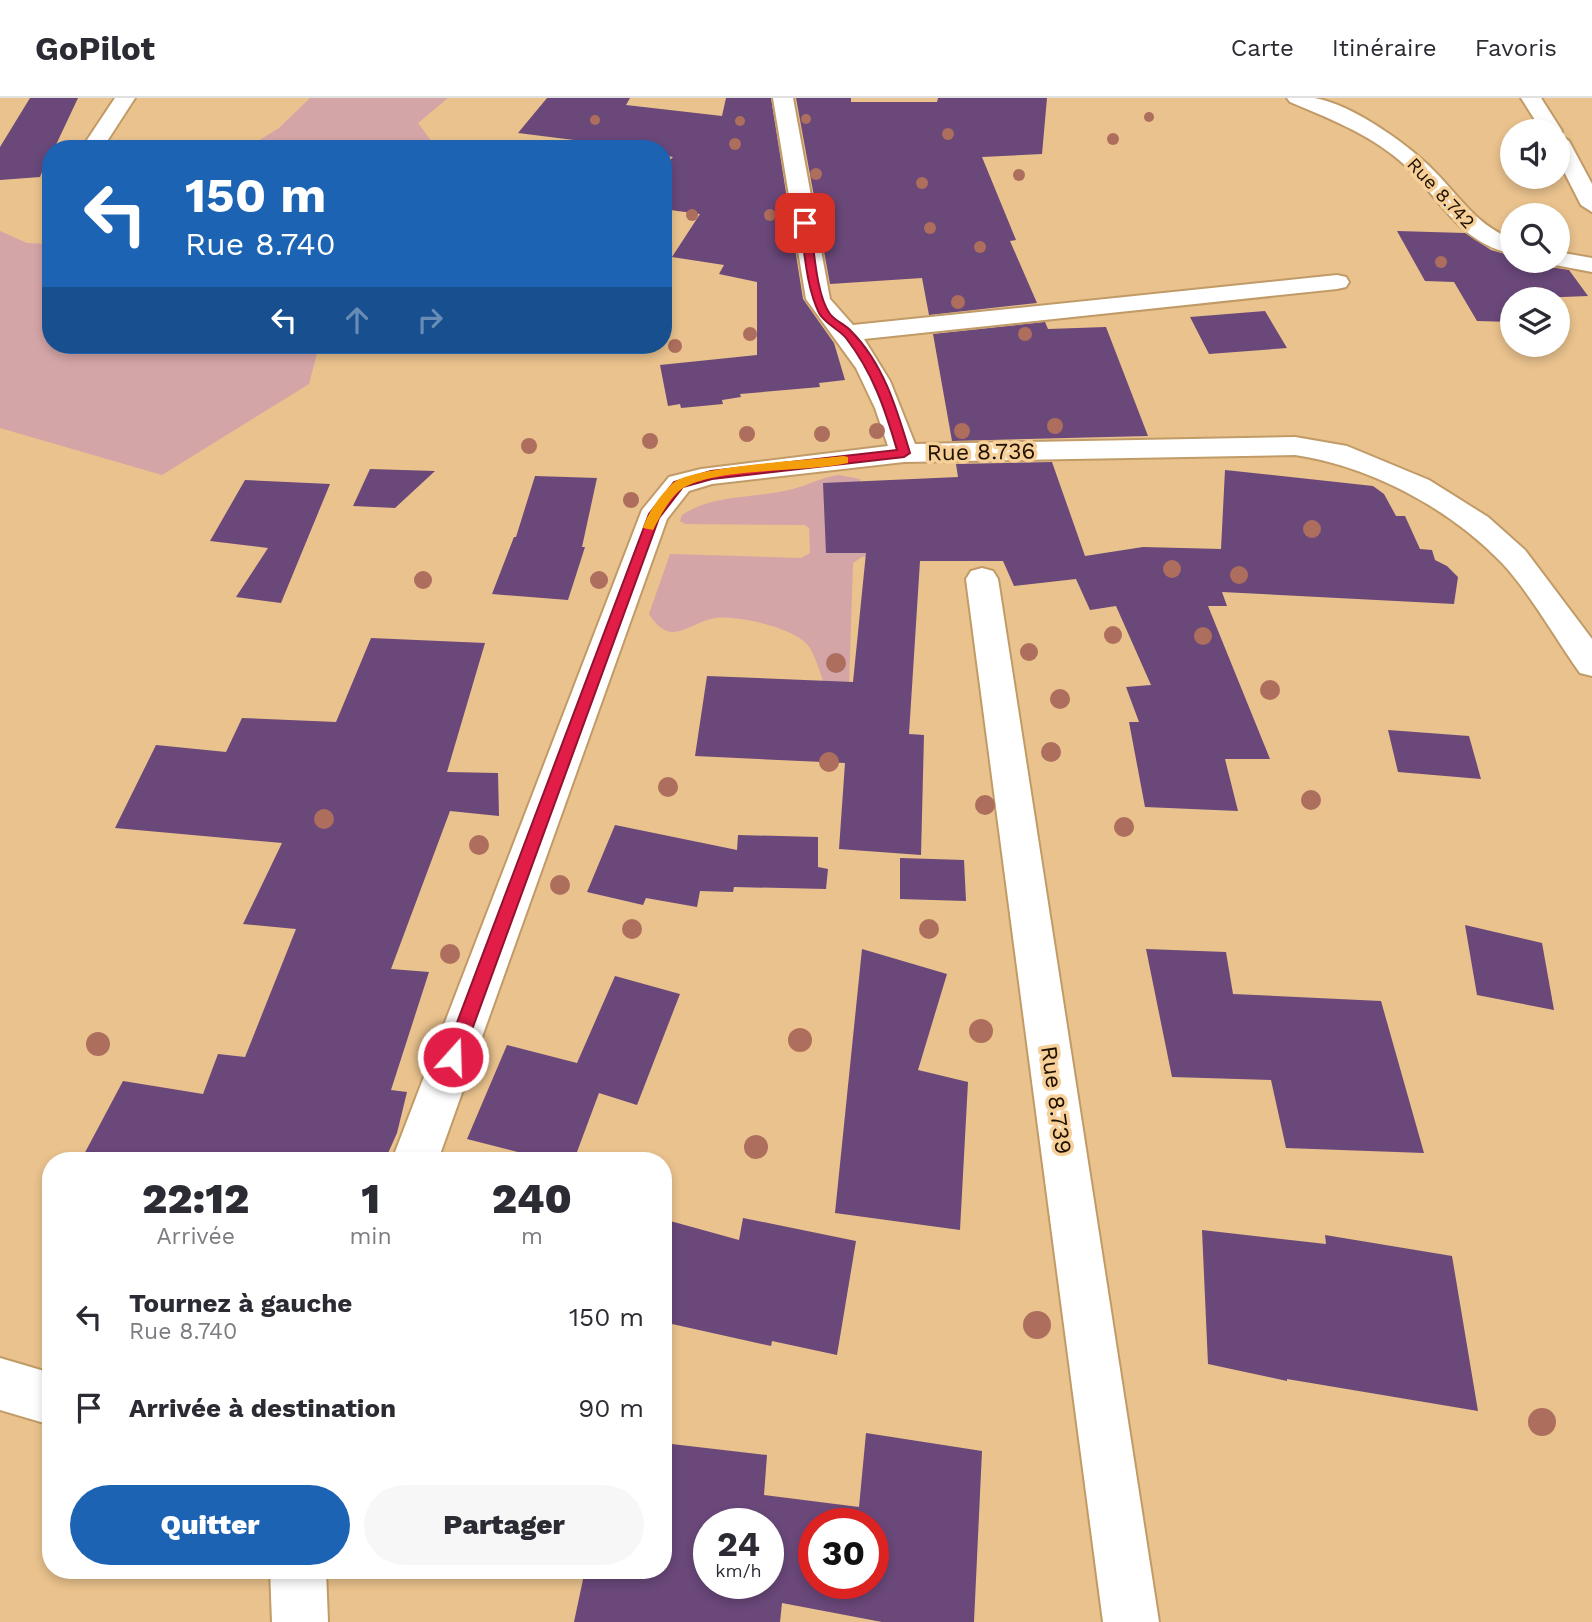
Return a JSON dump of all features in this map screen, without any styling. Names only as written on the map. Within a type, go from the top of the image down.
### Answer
[{"type":"street","points":[[97,140],[125,98]]},
{"type":"street","points":[[783,98],[818,299],[826,316],[848,333],[872,367],[887,396],[904,453]]},
{"type":"street","name":"Rue 8.742","points":[[1297,98],[1357,121],[1391,143],[1422,169],[1469,227],[1500,244]]},
{"type":"street","points":[[1531,98],[1544,119]]},
{"type":"street","points":[[1570,164],[1592,205]]},
{"type":"street","points":[[1570,261],[1592,265]]},
{"type":"street","points":[[848,333],[1338,282]]},
{"type":"street","name":"Rue 8.736","points":[[418,1152],[653,517],[679,484],[711,475],[904,453],[1295,446],[1337,452],[1419,487],[1477,524],[1514,556],[1592,664]]},
{"type":"street","name":"Rue 8.739","points":[[982,579],[1131,1622]]},
{"type":"street","points":[[0,1384],[42,1396]]},
{"type":"street","points":[[298,1579],[300,1622]]},
{"type":"shaded area","points":[[310,98],[448,98],[418,123],[431,140],[260,140],[279,128]]},
{"type":"shaded area","points":[[0,231],[27,243],[42,244],[42,354],[317,354],[309,384],[162,475],[0,428]]},
{"type":"shaded area","points":[[839,475],[860,479],[871,557],[862,557],[853,563],[848,716],[832,710],[810,648],[793,634],[766,624],[725,618],[715,618],[672,632],[657,624],[649,614],[670,554],[801,558],[810,553],[809,528],[805,525],[685,524],[680,521],[682,515],[708,503],[779,492]]},
{"type":"building","points":[[30,98],[78,98],[58,140],[42,140],[40,177],[0,180],[0,147]]},
{"type":"building","points":[[547,98],[630,98],[626,105],[722,116],[726,98],[771,98],[803,299],[834,343],[845,380],[819,383],[820,387],[740,394],[741,397],[722,400],[723,404],[681,408],[680,404],[668,406],[660,365],[757,355],[757,282],[719,274],[724,265],[672,257],[700,214],[672,210],[672,140],[574,140],[518,133]]},
{"type":"building","points":[[796,98],[851,98],[851,102],[937,102],[938,98],[1047,98],[1042,154],[982,157],[1016,240],[1010,241],[1037,303],[929,315],[922,278],[830,284]]},
{"type":"building","points":[[1397,231],[1465,233],[1491,250],[1500,253],[1500,273],[1570,271],[1588,296],[1570,297],[1570,287],[1500,287],[1500,322],[1477,321],[1454,282],[1425,281]]},
{"type":"building","points":[[1265,311],[1287,348],[1209,354],[1190,317]]},
{"type":"building","points":[[1045,322],[1048,329],[1106,327],[1148,436],[952,441],[933,334]]},
{"type":"building","points":[[1052,462],[1085,556],[1143,547],[1221,549],[1225,470],[1373,486],[1384,494],[1396,516],[1405,516],[1420,549],[1432,550],[1435,560],[1447,566],[1458,577],[1454,604],[1222,592],[1227,606],[1208,606],[1270,759],[1225,759],[1238,811],[1145,807],[1129,722],[1139,722],[1126,687],[1151,685],[1116,606],[1090,610],[1076,579],[1014,586],[1003,561],[920,561],[909,734],[924,735],[921,855],[839,849],[845,763],[695,756],[707,676],[853,682],[866,553],[826,553],[823,483],[958,477],[956,464]]},
{"type":"building","points":[[370,469],[435,471],[395,508],[353,506]]},
{"type":"building","points":[[535,476],[597,478],[582,547],[585,547],[568,600],[492,594],[516,537]]},
{"type":"building","points":[[245,480],[330,484],[281,603],[236,597],[268,548],[210,541]]},
{"type":"building","points":[[371,638],[485,643],[447,772],[498,773],[499,816],[450,811],[391,969],[429,972],[391,1090],[407,1092],[397,1133],[389,1152],[85,1152],[123,1081],[203,1094],[218,1054],[245,1057],[296,929],[243,924],[282,843],[115,828],[156,745],[226,752],[242,718],[336,722]]},
{"type":"building","points":[[1388,730],[1469,736],[1481,779],[1398,772]]},
{"type":"building","points":[[615,825],[737,850],[738,835],[818,837],[818,867],[828,869],[826,889],[734,887],[733,892],[700,891],[697,907],[646,898],[643,905],[587,892]]},
{"type":"building","points":[[900,858],[964,860],[966,901],[900,899]]},
{"type":"building","points":[[1465,925],[1542,943],[1554,1010],[1477,995]]},
{"type":"building","points":[[862,949],[947,974],[918,1070],[968,1082],[960,1230],[835,1213]]},
{"type":"building","points":[[1146,949],[1226,952],[1233,994],[1381,1001],[1424,1153],[1286,1148],[1271,1080],[1172,1077]]},
{"type":"building","points":[[615,976],[680,994],[637,1105],[599,1093],[577,1152],[518,1152],[467,1139],[507,1045],[577,1063]]},
{"type":"building","points":[[743,1218],[856,1241],[837,1355],[772,1341],[771,1346],[672,1324],[672,1221],[739,1240]]},
{"type":"building","points":[[1202,1230],[1326,1244],[1325,1235],[1452,1256],[1478,1411],[1287,1381],[1208,1364]]},
{"type":"building","points":[[866,1433],[982,1451],[974,1622],[882,1622],[782,1603],[780,1622],[574,1622],[583,1579],[672,1579],[672,1444],[767,1455],[764,1495],[859,1507]]},
{"type":"slow traffic","points":[[649,528],[653,517],[679,484],[711,475],[844,460]]},
{"type":"route","points":[[453,1057],[653,517],[679,484],[711,475],[904,453],[887,396],[872,367],[848,333],[826,316],[818,299],[805,223]]}]
